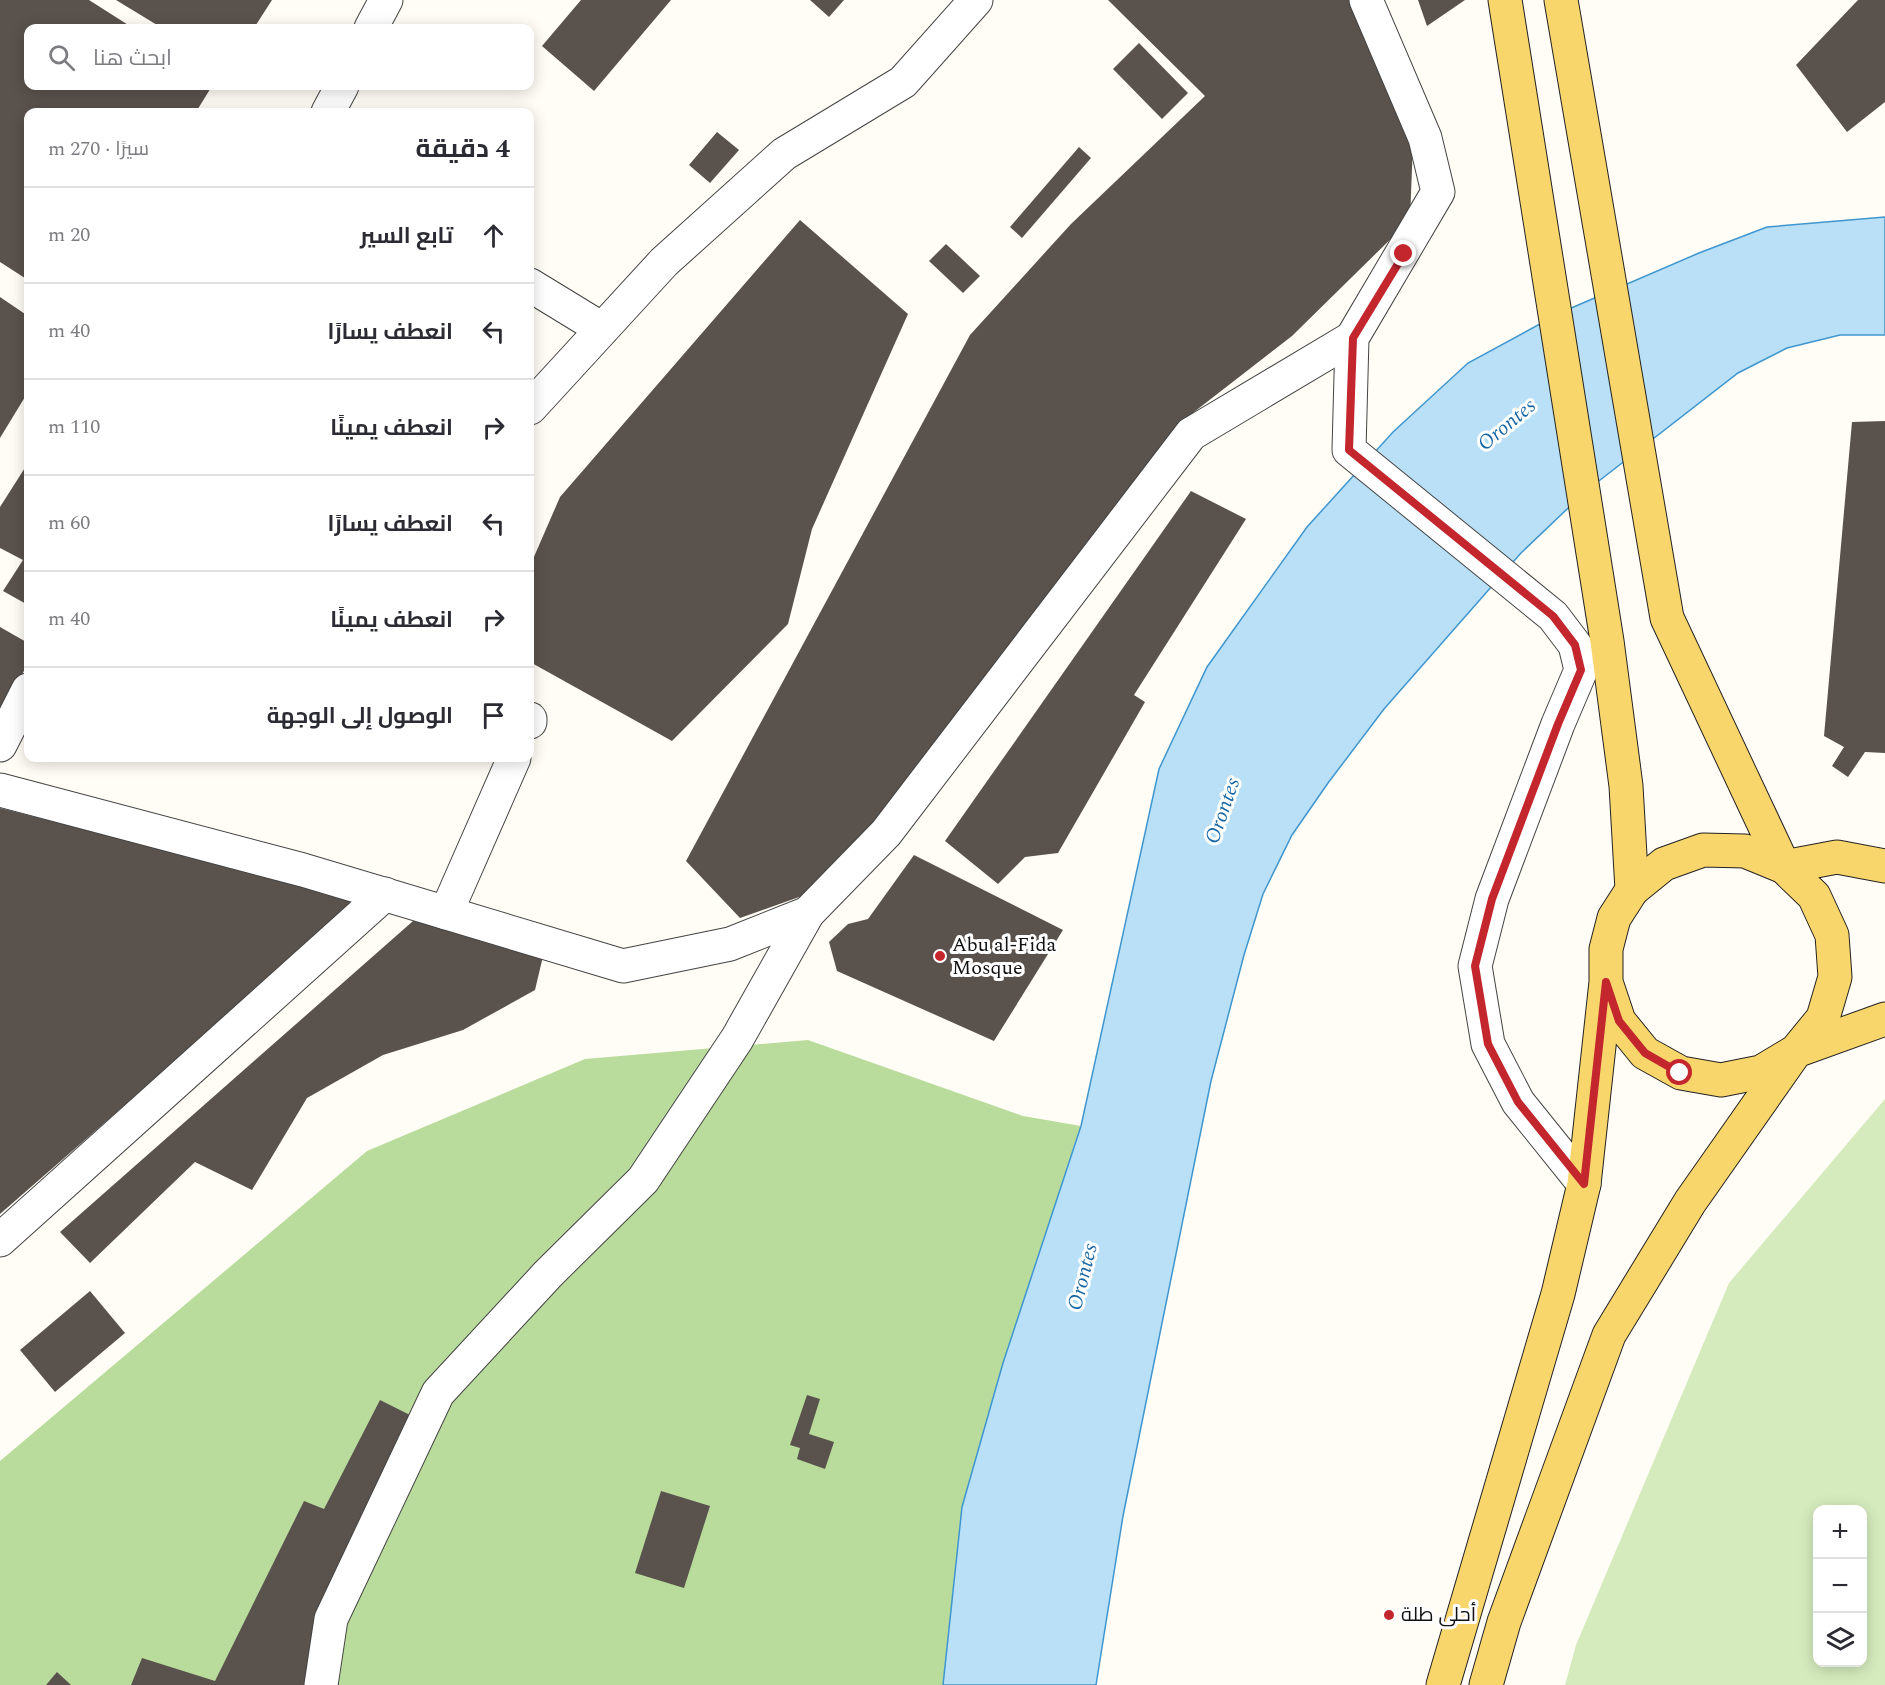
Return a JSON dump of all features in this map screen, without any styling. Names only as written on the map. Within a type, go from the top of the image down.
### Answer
[{"type":"main road","points":[[1505,0],[1607,641],[1626,786],[1632,890]]},
{"type":"main road","points":[[1486,1685],[1504,1622],[1609,1335],[1690,1202],[1796,1051],[1822,1018],[1835,977],[1832,935],[1814,896],[1784,867],[1667,618],[1561,0]]},
{"type":"main road","points":[[1443,1685],[1558,1294],[1584,1184],[1606,982],[1606,949],[1614,918],[1632,890],[1664,864],[1703,850],[1744,851],[1784,867],[1837,857],[1885,866]]},
{"type":"main road","points":[[1606,982],[1619,1021],[1645,1053],[1680,1073],[1721,1080],[1761,1072],[1796,1051],[1885,1019]]},
{"type":"street","points":[[373,24],[386,0]]},
{"type":"street","points":[[534,404],[664,262],[784,154],[903,81],[976,0]]},
{"type":"street","points":[[1366,0],[1425,138],[1438,192],[1353,338],[1349,450],[1553,616],[1575,645],[1581,670],[1558,724],[1492,899],[1475,966],[1488,1044],[1518,1102],[1584,1184]]},
{"type":"street","points":[[330,108],[340,90]]},
{"type":"street","points":[[534,287],[602,329]]},
{"type":"street","points":[[321,1685],[331,1619],[438,1392],[548,1274],[643,1180],[737,1039],[808,912],[886,833],[1191,434],[1353,338]]},
{"type":"street","points":[[0,745],[24,698]]},
{"type":"street","points":[[446,913],[512,762]]},
{"type":"street","points":[[0,790],[303,870],[623,966],[730,944],[808,912]]},
{"type":"street","points":[[0,1240],[385,894]]},
{"type":"green space","points":[[808,1040],[1023,1116],[1081,1126],[1003,1363],[962,1507],[943,1685],[0,1685],[0,1461],[367,1151],[585,1059]]},
{"type":"green space","points":[[1885,1099],[1885,1685],[1565,1685],[1576,1645],[1729,1283]]},
{"type":"water","name":"Orontes","points":[[1885,217],[1885,335],[1840,335],[1787,348],[1738,373],[1586,491],[1521,553],[1384,709],[1292,835],[1263,894],[1244,955],[1211,1081],[1123,1516],[1096,1685],[943,1685],[962,1507],[1003,1363],[1081,1126],[1159,769],[1207,667],[1307,527],[1393,432],[1468,363],[1562,312],[1699,253],[1767,227]]},
{"type":"building","points":[[0,0],[89,0],[127,24],[24,24],[24,90],[210,90],[198,108],[24,108],[24,277],[0,262]]},
{"type":"building","points":[[116,0],[272,0],[257,24],[155,24]]},
{"type":"building","points":[[581,0],[671,0],[594,91],[542,46]]},
{"type":"building","points":[[810,0],[844,0],[829,17]]},
{"type":"building","points":[[1108,0],[1355,0],[1413,142],[1410,220],[1292,336],[1194,412],[876,824],[802,896],[740,918],[686,861],[970,335],[1071,224],[1205,96]]},
{"type":"building","points":[[1418,0],[1465,0],[1427,26]]},
{"type":"building","points":[[1858,0],[1885,0],[1885,102],[1847,132],[1796,65]]},
{"type":"building","points":[[1139,43],[1188,93],[1162,119],[1113,69]]},
{"type":"building","points":[[717,132],[739,150],[710,183],[689,165]]},
{"type":"building","points":[[1079,147],[1091,158],[1022,238],[1010,227]]},
{"type":"building","points":[[800,220],[908,314],[812,529],[788,624],[672,741],[534,664],[534,557],[560,497]]},
{"type":"building","points":[[946,244],[980,276],[963,293],[929,261]]},
{"type":"building","points":[[0,297],[24,313],[24,399],[0,438]]},
{"type":"building","points":[[1885,421],[1885,753],[1865,752],[1848,777],[1832,766],[1844,747],[1824,736],[1852,422]]},
{"type":"building","points":[[24,469],[24,603],[3,591],[23,560],[0,548],[0,507]]},
{"type":"building","points":[[1191,491],[1246,519],[1134,695],[1145,702],[1058,853],[1025,857],[998,884],[945,841]]},
{"type":"building","points":[[0,627],[24,641],[24,671],[0,722]]},
{"type":"building","points":[[0,808],[361,899],[0,1214]]},
{"type":"building","name":"Abu al-Fida Mosque","points":[[914,855],[1063,930],[994,1041],[837,971],[829,942],[848,924],[868,919]]},
{"type":"building","points":[[421,914],[544,952],[535,990],[463,1030],[383,1055],[307,1098],[252,1190],[195,1162],[90,1263],[60,1232]]},
{"type":"building","points":[[90,1291],[125,1333],[55,1392],[20,1350]]},
{"type":"building","points":[[807,1395],[820,1399],[809,1434],[834,1442],[825,1469],[797,1459],[800,1448],[790,1445]]},
{"type":"building","points":[[380,1400],[416,1418],[308,1685],[131,1685],[142,1658],[215,1681],[304,1501],[324,1509]]},
{"type":"building","points":[[661,1491],[710,1506],[684,1588],[635,1573]]},
{"type":"building","points":[[57,1672],[71,1685],[46,1685]]},
{"type":"place","name":"Abu al-Fida Mosque","points":[[940,956]]},
{"type":"place","name":"أحلى طلة","points":[[1389,1615]]},
{"type":"route","points":[[1404,254],[1353,338],[1349,450],[1553,616],[1575,645],[1581,670],[1558,724],[1492,899],[1475,966],[1488,1044],[1518,1102],[1584,1184],[1606,982],[1619,1021],[1645,1053],[1680,1073]]}]
